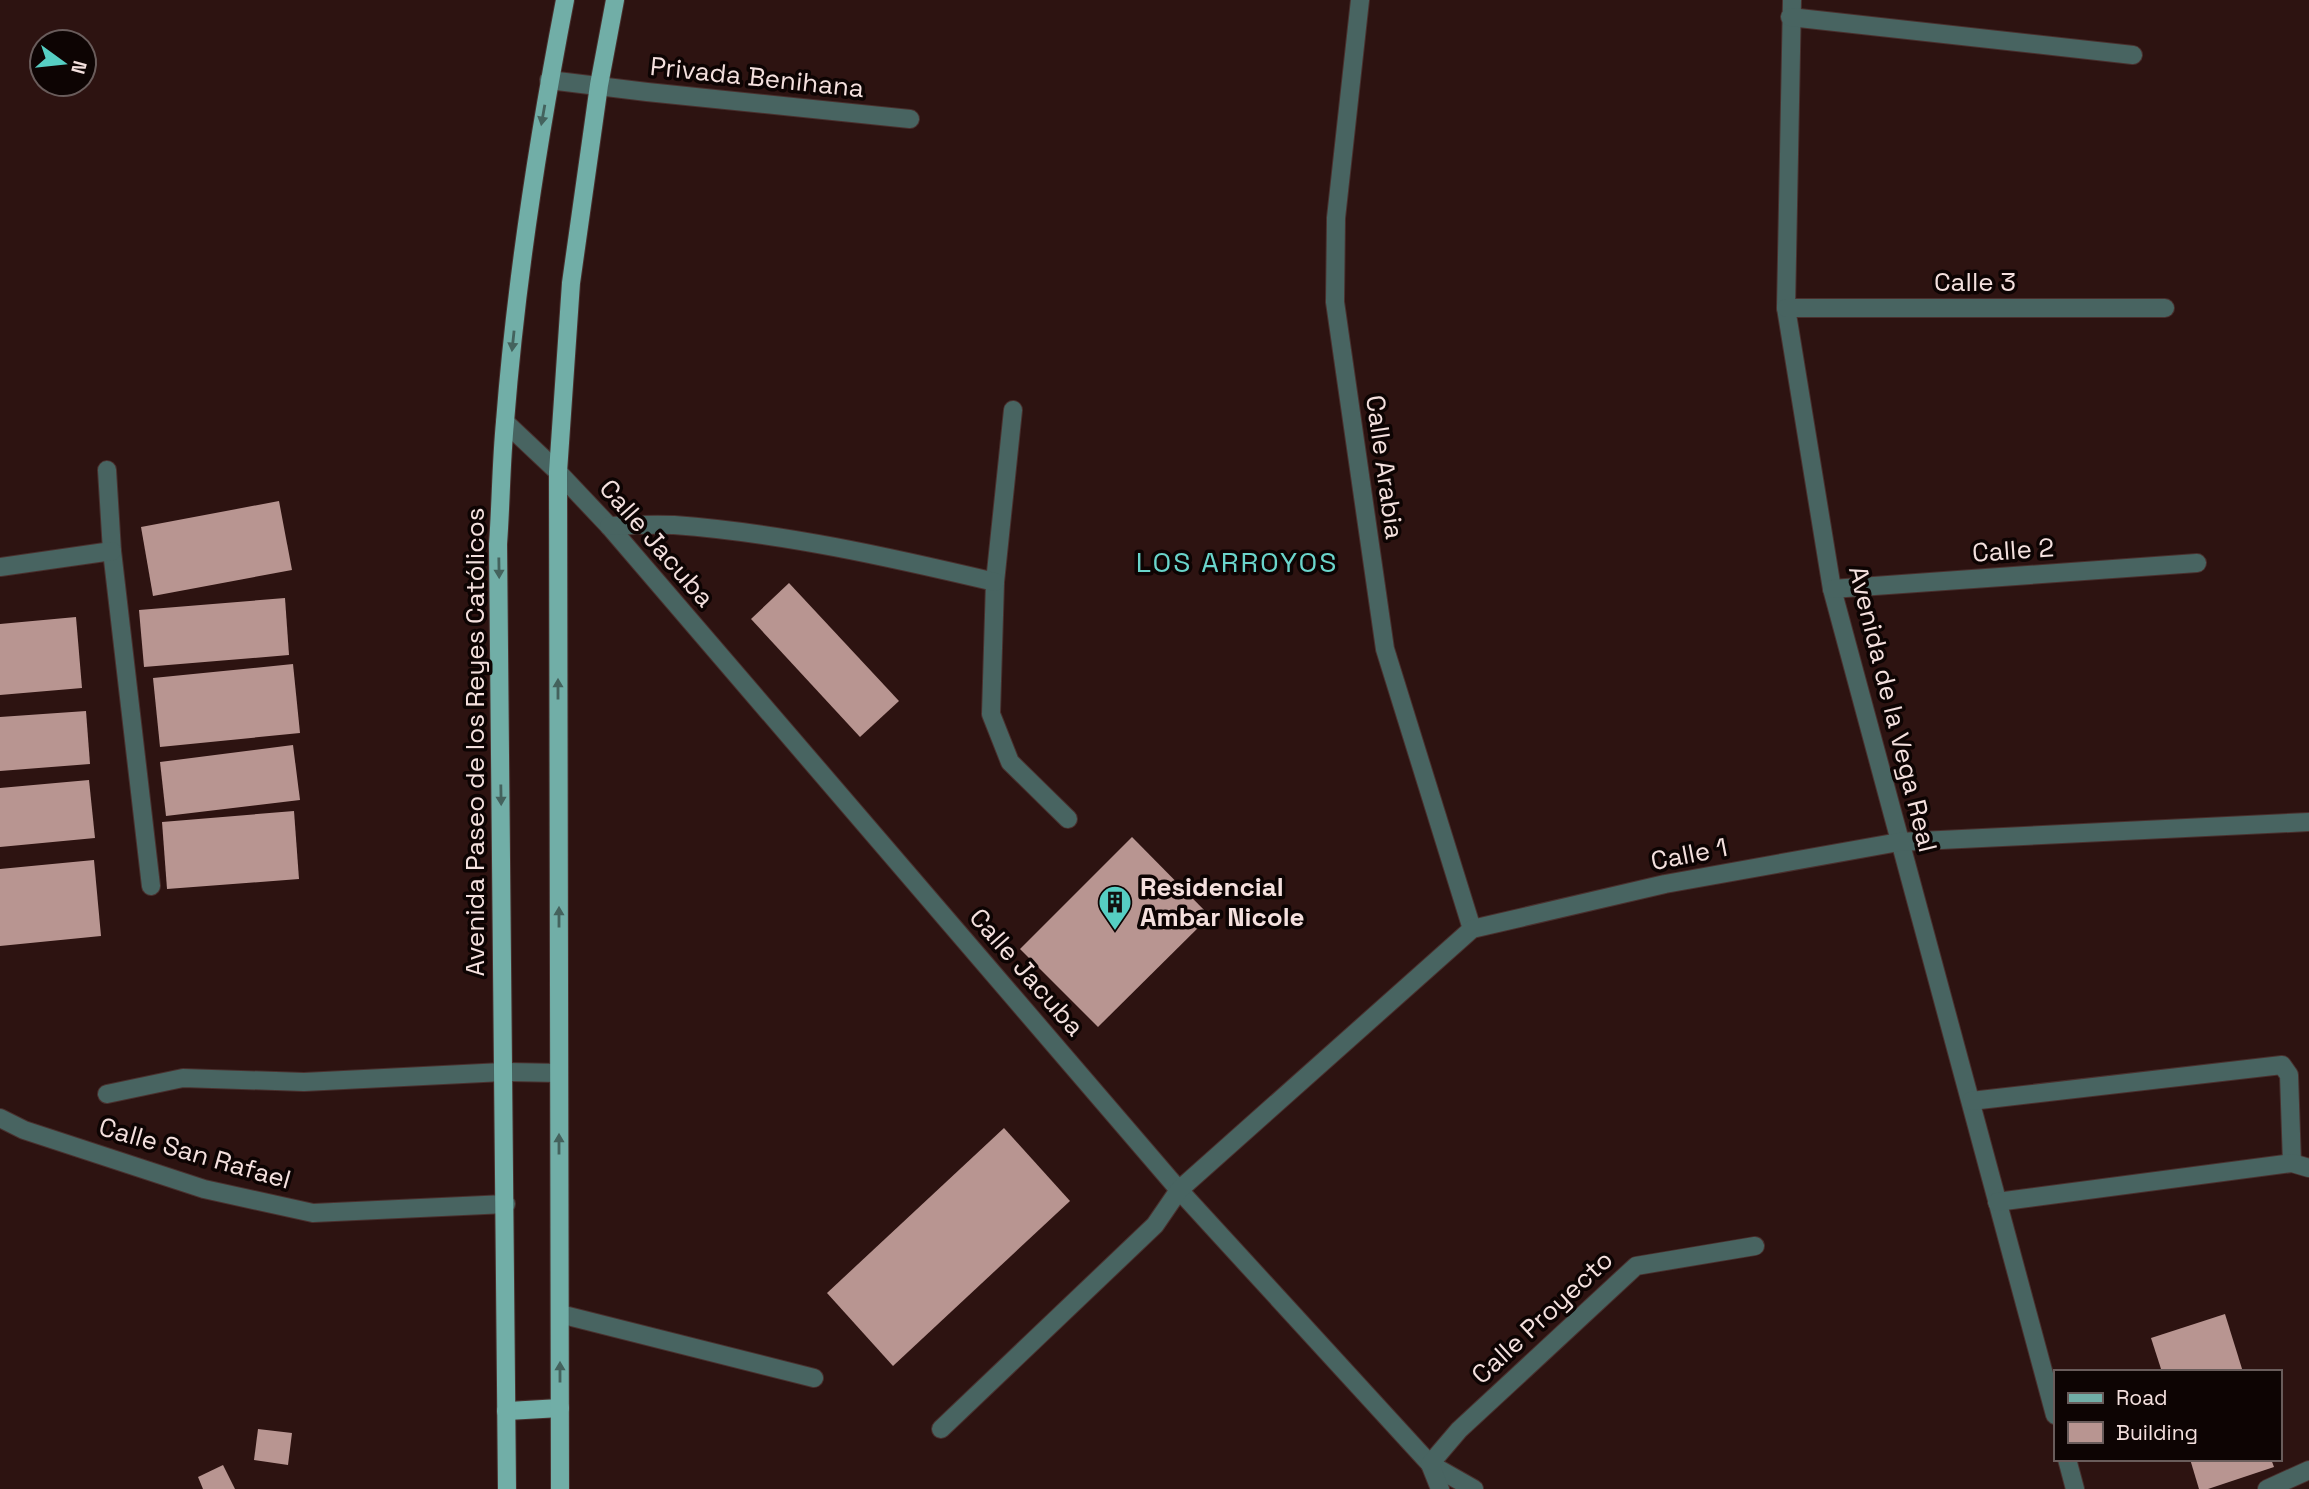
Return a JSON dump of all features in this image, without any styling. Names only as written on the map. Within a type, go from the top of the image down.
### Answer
[{"type":"main road","name":"Avenida Paseo de los Reyes Católicos","points":[[507,1489],[498,544],[505,422],[521,267],[565,0]]},
{"type":"main road","points":[[559,1489],[558,472],[571,283],[599,85],[615,0]]},
{"type":"main road","points":[[506,1411],[560,1408]]},
{"type":"street","name":"Calle Arabia","points":[[1360,0],[1336,218],[1335,302],[1385,649],[1472,929]]},
{"type":"street","points":[[1791,8],[2133,55]]},
{"type":"street","name":"Avenida de la Vega Real","points":[[1791,8],[1786,308],[1832,589],[2054,1411]]},
{"type":"street","name":"Privada Benihana","points":[[550,80],[910,119]]},
{"type":"street","name":"Calle 3","points":[[1786,308],[2165,308]]},
{"type":"street","points":[[1013,410],[995,582],[991,714],[1010,762],[1068,818]]},
{"type":"street","name":"Calle Jacuba","points":[[505,422],[610,526],[1179,1190],[1430,1464],[1474,1489]]},
{"type":"street","points":[[107,470],[112,551],[151,886]]},
{"type":"street","points":[[610,526],[671,525],[757,534],[893,558],[995,582]]},
{"type":"street","points":[[0,568],[112,551]]},
{"type":"street","name":"Calle 2","points":[[1832,589],[2197,563]]},
{"type":"street","name":"Calle 1","points":[[941,1429],[1155,1225],[1179,1190],[1472,929],[1665,884],[1899,842],[2309,822]]},
{"type":"street","points":[[1971,1101],[2282,1065],[2289,1075],[2301,1166],[1997,1202]]},
{"type":"street","points":[[107,1094],[183,1078],[304,1082],[503,1072],[559,1073]]},
{"type":"street","name":"Calle San Rafael","points":[[0,1118],[24,1130],[204,1189],[313,1213],[506,1204]]},
{"type":"street","name":"Calle Proyecto","points":[[1430,1464],[1459,1430],[1636,1266],[1755,1247]]},
{"type":"street","points":[[560,1314],[814,1378]]},
{"type":"street","points":[[2068,1461],[2076,1489]]},
{"type":"street","points":[[1430,1464],[1440,1489]]},
{"type":"street","points":[[2267,1489],[2309,1471]]},
{"type":"building","points":[[279,501],[292,570],[153,596],[141,527]]},
{"type":"building","points":[[789,583],[899,701],[860,737],[751,619]]},
{"type":"building","points":[[285,598],[289,655],[144,667],[139,610]]},
{"type":"building","points":[[76,617],[82,688],[0,695],[0,624]]},
{"type":"building","points":[[293,664],[300,733],[160,747],[153,678]]},
{"type":"building","points":[[86,711],[90,764],[0,771],[0,717]]},
{"type":"building","points":[[293,745],[300,800],[166,816],[160,762]]},
{"type":"building","points":[[89,780],[95,838],[0,847],[0,788]]},
{"type":"building","points":[[294,811],[299,879],[167,889],[162,822]]},
{"type":"building","name":"Residencial Ambar Nicole","points":[[1132,837],[1210,916],[1098,1027],[1020,949]]},
{"type":"building","points":[[94,860],[101,936],[0,946],[0,869]]},
{"type":"building","points":[[1004,1128],[1070,1201],[893,1366],[827,1293]]},
{"type":"building","points":[[2225,1314],[2242,1370],[2161,1370],[2151,1338]]},
{"type":"building","points":[[258,1429],[292,1433],[288,1465],[254,1460]]},
{"type":"building","points":[[2191,1461],[2272,1461],[2274,1467],[2208,1489],[2199,1489]]},
{"type":"building","points":[[223,1465],[235,1489],[203,1489],[198,1477]]},
{"type":"place","name":"Residencial Ambar Nicole","points":[[1115,932]]},
{"type":"district","name":"LOS ARROYOS","points":[[1237,562]]}]
